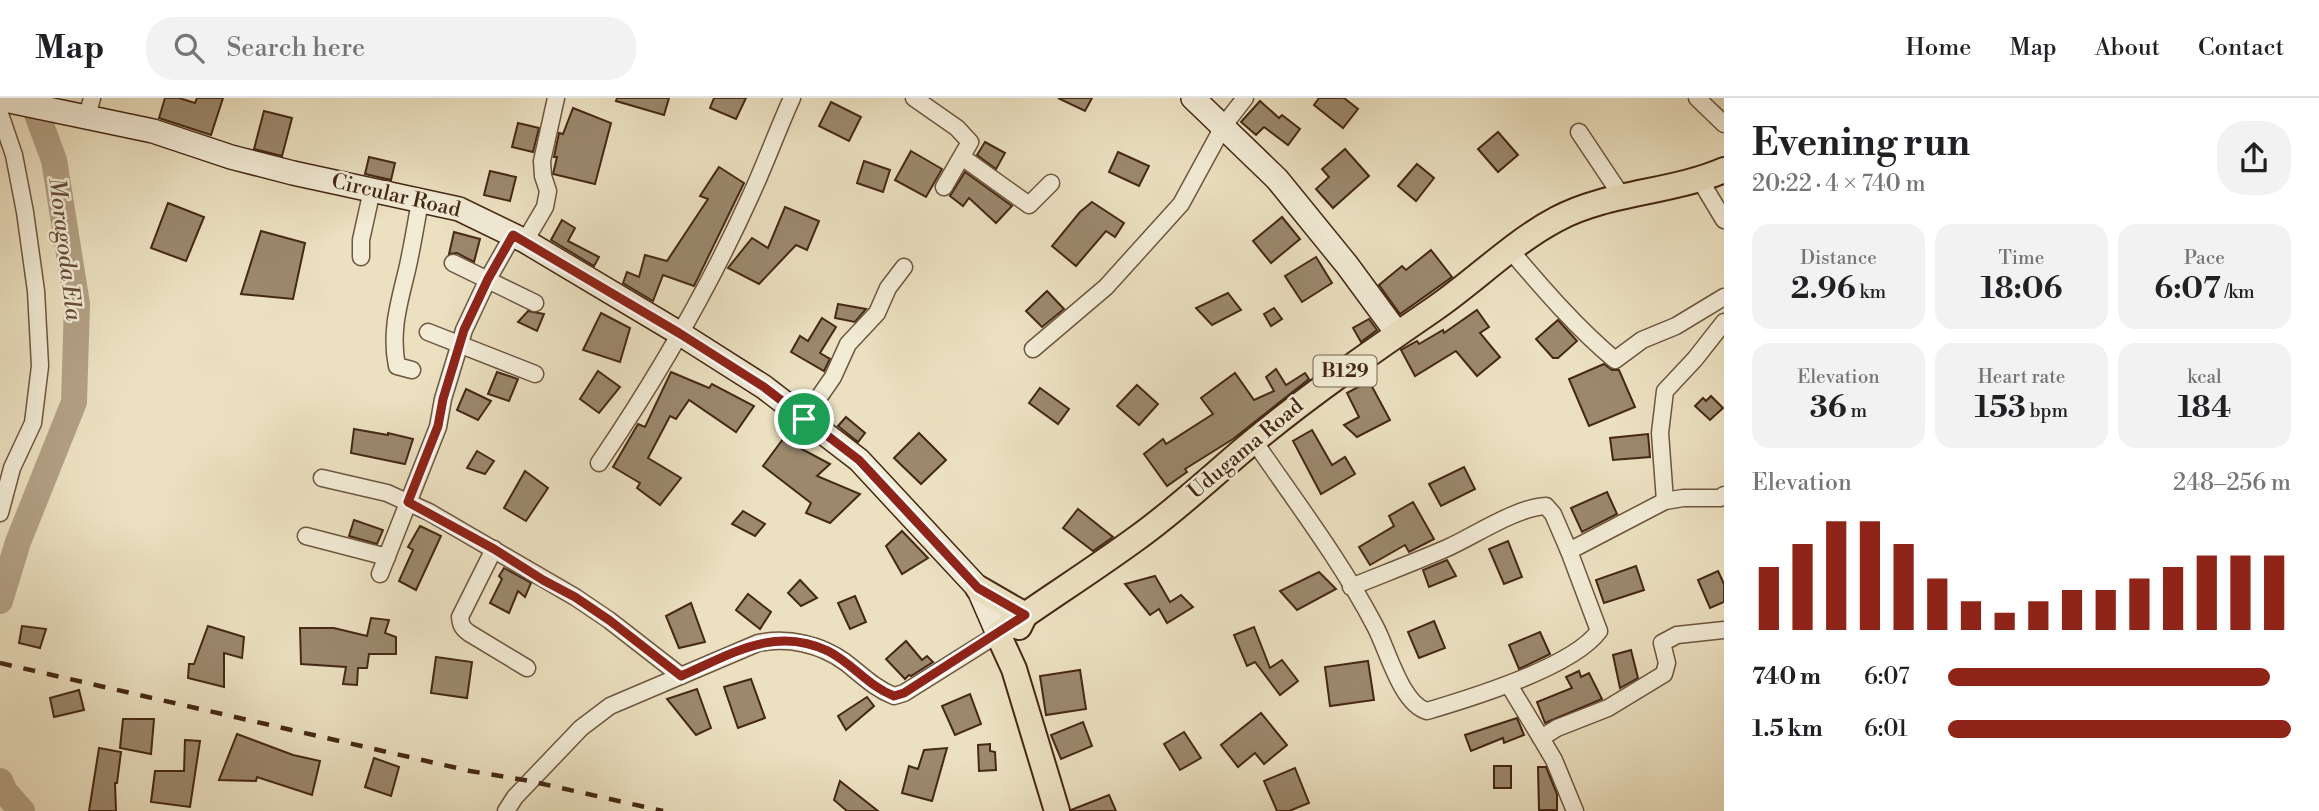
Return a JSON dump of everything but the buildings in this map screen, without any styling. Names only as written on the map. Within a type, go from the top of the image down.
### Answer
[{"type":"main road","points":[[1193,98],[1277,179],[1347,265],[1397,333]]},
{"type":"main road","name":"Circular Road","points":[[0,99],[58,111],[90,108],[231,157],[459,209],[519,238],[764,387],[859,460],[978,588],[1014,669],[1057,811]]},
{"type":"main road","name":"Udugama Road","points":[[998,634],[1137,538],[1196,492],[1254,441],[1397,333],[1563,216],[1623,198],[1700,180],[1724,170]]},
{"type":"main road","points":[[978,588],[1025,615],[1014,646],[1014,669]]},
{"type":"street","points":[[380,574],[384,556],[438,426],[459,344],[488,279],[545,207],[548,191],[542,161],[556,98]]},
{"type":"street","points":[[599,463],[628,421],[712,276],[751,195],[792,98]]},
{"type":"street","points":[[914,98],[957,128],[970,142],[944,187]]},
{"type":"street","points":[[1033,349],[1106,287],[1181,204],[1224,125],[1245,98]]},
{"type":"street","points":[[1697,98],[1724,124]]},
{"type":"street","points":[[0,114],[14,155],[25,212],[36,291],[40,366],[33,423],[12,468],[1,505]]},
{"type":"street","points":[[1579,132],[1623,198]]},
{"type":"street","points":[[962,157],[1030,205],[1051,183]]},
{"type":"street","points":[[1700,180],[1724,220]]},
{"type":"street","points":[[360,257],[360,240],[372,190]]},
{"type":"street","points":[[412,370],[397,366],[393,347],[397,306],[407,272],[420,201]]},
{"type":"street","points":[[1511,251],[1590,339],[1615,360],[1642,341],[1676,326],[1724,297]]},
{"type":"street","points":[[453,262],[536,303]]},
{"type":"street","points":[[804,419],[833,377],[848,344],[877,313],[888,288],[904,267]]},
{"type":"street","points":[[1665,501],[1660,433],[1665,391],[1724,322]]},
{"type":"street","points":[[428,332],[534,374]]},
{"type":"street","points":[[1254,441],[1352,587],[1376,627],[1392,668],[1414,704],[1421,710],[1427,711],[1509,685],[1567,656],[1594,639],[1599,631],[1569,551],[1553,514],[1546,506],[1523,511],[1447,548],[1352,587]]},
{"type":"street","points":[[322,478],[387,493],[494,549],[598,612],[681,676]]},
{"type":"street","points":[[1569,551],[1665,501],[1720,498],[1724,495]]},
{"type":"street","points":[[306,536],[384,556]]},
{"type":"street","points":[[494,549],[460,617],[461,623],[469,633],[527,668]]},
{"type":"street","points":[[1541,738],[1557,728],[1608,708],[1664,674],[1667,663],[1662,643],[1677,635],[1724,630]]},
{"type":"street","points":[[506,811],[515,797],[581,728],[610,706],[758,643],[775,639],[794,641],[827,651],[865,680],[894,696],[904,693],[998,634]]},
{"type":"street","points":[[1509,685],[1554,760],[1575,811]]},
{"type":"waterway","name":"Moragoda Ela","points":[[0,601],[18,542],[74,402],[77,304],[54,160],[31,98]]},
{"type":"waterway","name":"Moragoda Ela","points":[[0,781],[5,792],[22,811]]},
{"type":"railway","points":[[0,663],[470,771],[530,781],[663,811]]},
{"type":"route","points":[[513,235],[679,333],[764,387],[804,419],[859,460],[978,588],[1025,615],[904,693],[894,696],[865,680],[827,651],[794,641],[775,639],[758,643],[681,676],[575,597],[408,502],[438,426],[443,399],[464,330],[513,235]]}]
